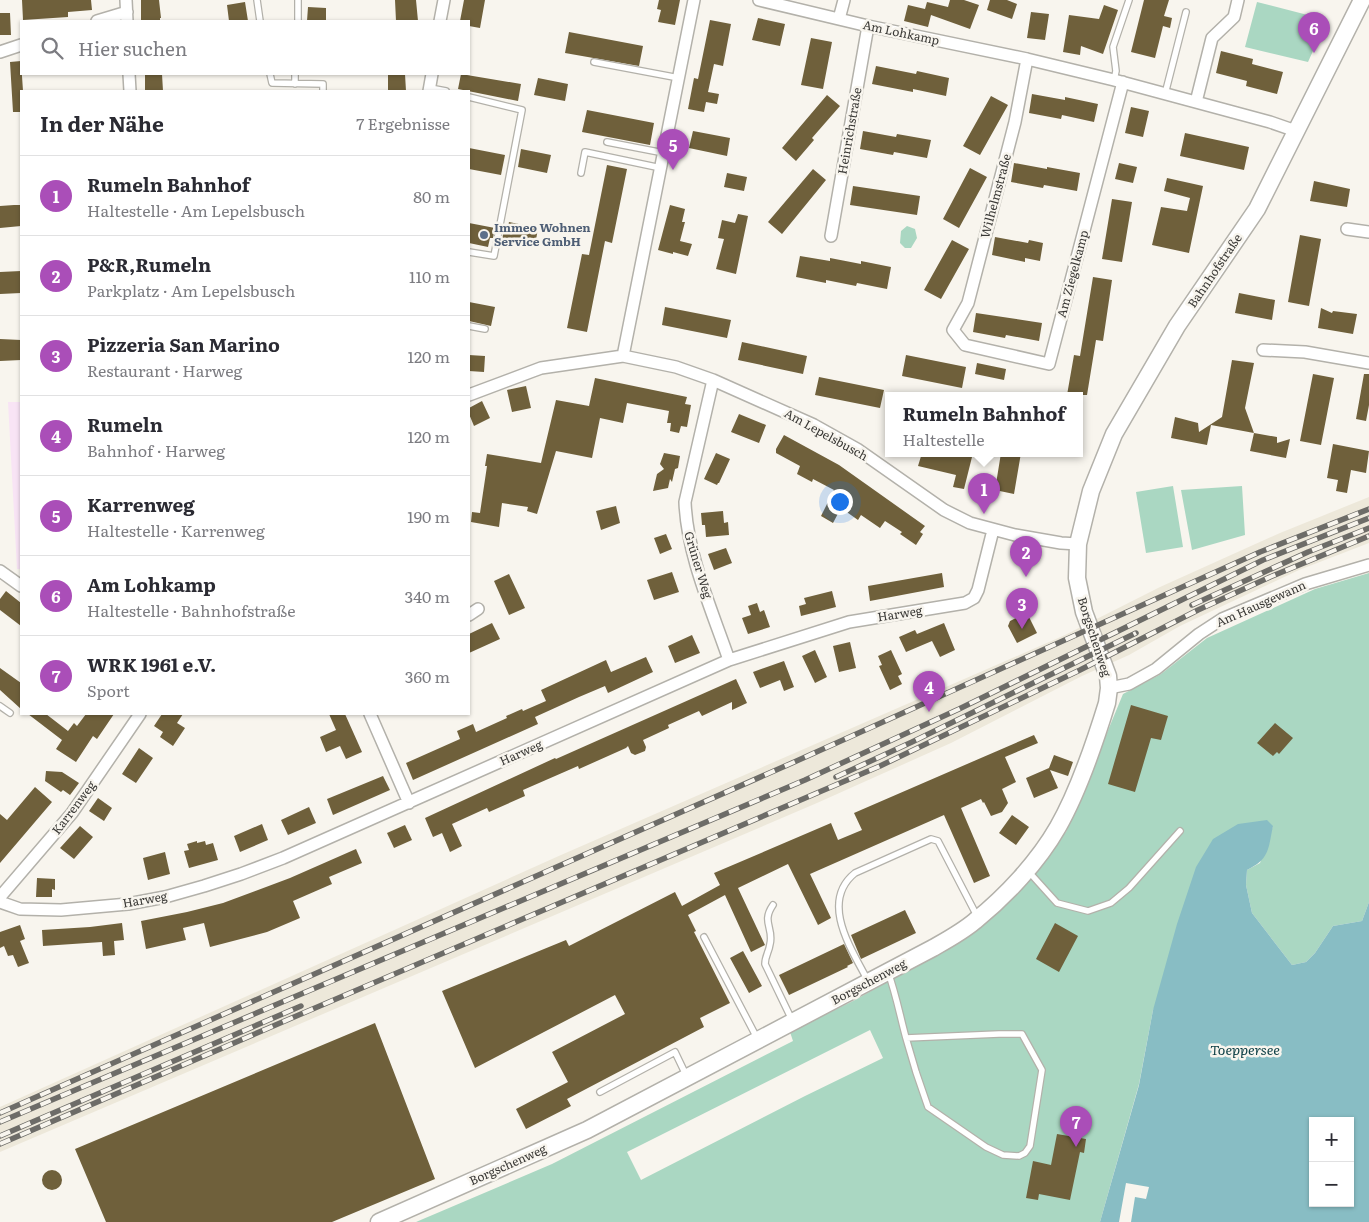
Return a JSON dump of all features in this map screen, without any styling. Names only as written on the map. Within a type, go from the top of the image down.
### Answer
[{"type":"main road","name":"Bahnhofstraße","points":[[1078,544],[1091,492],[1114,434],[1177,326],[1257,208],[1362,0]]},
{"type":"main road","name":"Borgschenweg","points":[[380,1222],[587,1130],[868,983],[933,948],[978,918],[1002,896],[1027,870],[1057,828],[1072,799],[1102,718],[1109,688],[1106,666],[1084,612],[1077,578],[1078,544]]},
{"type":"street","points":[[104,20],[127,17],[126,0]]},
{"type":"street","points":[[440,20],[444,0]]},
{"type":"street","points":[[470,395],[541,368],[624,356],[694,0]]},
{"type":"street","name":"Am Lohkamp","points":[[759,0],[1118,81],[1270,122],[1296,131]]},
{"type":"street","points":[[839,19],[844,0]]},
{"type":"street","points":[[1196,102],[1212,38],[1234,17],[1238,0]]},
{"type":"street","name":"Heinrichstraße","points":[[831,236],[868,26]]},
{"type":"street","points":[[0,52],[20,45]]},
{"type":"street","name":"Wilhelmstraße","points":[[954,330],[968,302],[1015,122],[1027,59]]},
{"type":"street","points":[[130,75],[130,90]]},
{"type":"street","points":[[430,89],[432,75]]},
{"type":"street","name":"Am Ziegelkamp","points":[[954,330],[965,345],[1049,364],[1118,81]]},
{"type":"street","points":[[1347,228],[1369,232]]},
{"type":"street","points":[[1263,350],[1305,352],[1369,363]]},
{"type":"street","name":"Am Lepelsbusch","points":[[624,356],[676,367],[713,380],[814,425],[857,448],[944,510],[970,523],[993,530],[1060,544],[1078,544]]},
{"type":"street","name":"Grüner Weg","points":[[713,380],[685,502],[686,523],[691,546],[729,660]]},
{"type":"street","name":"Harweg","points":[[0,902],[20,909],[61,910],[128,904],[164,897],[241,874],[409,803],[729,660],[849,622],[965,603],[971,600],[978,590],[993,530]]},
{"type":"street","name":"Am Hausgewann","points":[[1109,688],[1129,684],[1156,669],[1199,634],[1222,619],[1305,584],[1369,565]]},
{"type":"street","points":[[0,571],[20,585]]},
{"type":"street","name":"Karrenweg","points":[[0,897],[72,813],[139,715]]},
{"type":"street","points":[[370,715],[409,803]]},
{"type":"lane","points":[[257,0],[260,20]]},
{"type":"lane","points":[[298,0],[298,20]]},
{"type":"lane","points":[[1118,81],[1113,47],[1129,0]]},
{"type":"lane","points":[[1165,94],[1186,12]]},
{"type":"lane","points":[[594,62],[679,78]]},
{"type":"lane","points":[[270,75],[272,84],[323,84],[323,90]]},
{"type":"lane","points":[[295,75],[295,84]]},
{"type":"lane","points":[[470,97],[522,110],[494,256],[470,252]]},
{"type":"lane","points":[[607,142],[664,153]]},
{"type":"lane","points":[[581,173],[585,152],[661,168]]},
{"type":"lane","points":[[470,326],[485,330]]},
{"type":"lane","points":[[0,706],[10,713]]},
{"type":"lane","points":[[1027,870],[1057,903],[1088,911],[1111,903],[1129,888],[1180,831]]},
{"type":"lane","points":[[868,983],[842,928],[839,908],[841,891],[847,879],[855,873],[931,839],[938,841],[978,918]]},
{"type":"lane","points":[[773,905],[768,913],[767,922],[771,942],[765,957],[765,964],[793,1022]]},
{"type":"lane","points":[[704,937],[758,1040]]},
{"type":"lane","points":[[888,972],[894,986],[906,1038],[916,1072],[928,1106],[986,1147],[1012,1157],[1025,1153],[1030,1146],[1042,1070],[1022,1034],[906,1038]]},
{"type":"lane","points":[[600,1092],[675,1052],[687,1077]]},
{"type":"shaded area","points":[[8,402],[20,402],[20,569],[17,569]]},
{"type":"shaded area","points":[[1369,497],[1369,543],[1299,570],[1180,626],[1129,655],[1082,676],[951,743],[817,803],[0,1152],[0,1107],[561,855],[1065,635],[1160,587],[1280,533]]},
{"type":"green space","points":[[1257,2],[1327,20],[1308,62],[1245,47]]},
{"type":"green space","points":[[907,226],[915,229],[917,238],[911,248],[905,248],[900,243],[901,231]]},
{"type":"green space","points":[[1173,486],[1183,547],[1146,553],[1136,492]]},
{"type":"green space","points":[[1242,486],[1245,535],[1192,550],[1181,490]]},
{"type":"green space","points":[[1369,573],[1369,902],[1362,921],[1333,926],[1315,953],[1306,962],[1292,965],[1252,913],[1246,885],[1247,870],[1260,863],[1273,826],[1153,1010],[1139,1084],[1100,1222],[416,1222],[552,1164],[793,1041],[790,1032],[855,1000],[969,936],[1066,832],[1123,694],[1161,674],[1207,638],[1315,589]],"holes":[[[870,1030],[883,1058],[641,1180],[627,1152]]]},
{"type":"water","name":"Toeppersee","points":[[1267,820],[1273,826],[1267,852],[1260,862],[1247,870],[1246,885],[1252,913],[1292,965],[1306,962],[1315,953],[1333,926],[1362,921],[1369,902],[1369,1222],[1100,1222],[1139,1085],[1153,1010],[1177,924],[1196,867],[1213,839],[1238,824]]},
{"type":"pier","points":[[1126,1183],[1149,1187],[1146,1199],[1135,1197],[1131,1222],[1119,1222]]},
{"type":"building","points":[[22,0],[91,0],[92,10],[68,12],[68,17],[23,20]]},
{"type":"building","points":[[141,0],[159,0],[160,20],[141,20]]},
{"type":"building","points":[[395,0],[416,0],[418,20],[396,20]]},
{"type":"building","points":[[464,0],[485,0],[480,28],[470,26],[470,20],[460,20]]},
{"type":"building","points":[[659,0],[680,0],[675,25],[658,22],[661,10],[657,9]]},
{"type":"building","points":[[950,0],[964,0],[979,5],[970,29],[931,15],[928,27],[904,21],[908,5],[925,9],[927,2],[948,7]]},
{"type":"building","points":[[990,0],[1007,0],[1017,4],[1012,19],[987,10]]},
{"type":"building","points":[[1144,0],[1169,0],[1164,16],[1172,18],[1170,28],[1163,26],[1155,58],[1131,52]]},
{"type":"building","points":[[245,2],[248,20],[229,20],[227,5]]},
{"type":"building","points":[[1104,5],[1118,10],[1103,54],[1081,46],[1080,55],[1063,52],[1069,15],[1099,19]]},
{"type":"building","points":[[308,7],[326,8],[326,20],[307,20]]},
{"type":"building","points":[[1031,12],[1049,14],[1045,40],[1027,38]]},
{"type":"building","points":[[0,13],[10,13],[11,35],[0,35]]},
{"type":"building","points":[[758,18],[785,24],[780,46],[752,40]]},
{"type":"building","points":[[710,20],[731,24],[723,66],[714,64],[708,92],[719,94],[717,104],[706,102],[704,112],[688,109],[694,78],[698,79]]},
{"type":"building","points":[[569,32],[643,46],[639,66],[565,53]]},
{"type":"building","points":[[811,38],[832,42],[823,89],[801,85]]},
{"type":"building","points":[[1221,51],[1253,59],[1252,64],[1283,72],[1277,94],[1246,86],[1247,81],[1216,73]]},
{"type":"building","points":[[20,61],[23,90],[20,90],[20,112],[13,112],[10,62]]},
{"type":"building","points":[[876,66],[916,74],[917,71],[949,78],[946,96],[913,89],[913,92],[872,84]]},
{"type":"building","points":[[145,75],[162,75],[163,90],[145,90]]},
{"type":"building","points":[[388,75],[405,75],[406,90],[388,90]]},
{"type":"building","points":[[461,75],[521,84],[518,101],[458,89]]},
{"type":"building","points":[[538,78],[568,84],[565,101],[534,95]]},
{"type":"building","points":[[1032,94],[1065,100],[1065,97],[1098,104],[1094,122],[1062,115],[1061,119],[1029,113]]},
{"type":"building","points":[[827,95],[840,106],[812,138],[814,140],[796,161],[782,148]]},
{"type":"building","points":[[991,96],[1008,105],[980,155],[963,146]]},
{"type":"building","points":[[1131,107],[1149,111],[1143,137],[1125,133]]},
{"type":"building","points":[[587,110],[654,123],[650,145],[582,132]]},
{"type":"building","points":[[693,131],[730,138],[727,156],[689,148]]},
{"type":"building","points":[[863,131],[896,137],[897,134],[931,140],[927,158],[894,152],[893,155],[860,149]]},
{"type":"building","points":[[1185,133],[1249,147],[1244,170],[1180,156]]},
{"type":"building","points":[[470,148],[505,155],[501,175],[470,169]]},
{"type":"building","points":[[521,149],[551,155],[547,173],[518,167]]},
{"type":"building","points":[[1014,163],[1080,173],[1077,191],[1044,185],[1043,188],[1011,182]]},
{"type":"building","points":[[1119,163],[1137,167],[1133,183],[1115,179]]},
{"type":"building","points":[[607,165],[627,169],[612,243],[605,241],[587,332],[567,328],[582,254],[589,255]]},
{"type":"building","points":[[970,168],[987,177],[959,228],[943,219]]},
{"type":"building","points":[[813,169],[826,180],[782,234],[768,222]]},
{"type":"building","points":[[727,173],[747,177],[744,191],[724,187]]},
{"type":"building","points":[[1167,178],[1203,186],[1189,253],[1152,245],[1161,207],[1187,211],[1190,198],[1164,191]]},
{"type":"building","points":[[1314,181],[1350,189],[1347,207],[1310,201]]},
{"type":"building","points":[[853,186],[920,196],[917,215],[850,205]]},
{"type":"building","points":[[1112,199],[1132,202],[1122,262],[1102,259]]},
{"type":"building","points":[[20,205],[20,226],[0,228],[0,206]]},
{"type":"building","points":[[670,205],[685,209],[682,222],[685,222],[680,241],[692,244],[688,256],[658,250]]},
{"type":"building","points":[[738,214],[748,216],[736,274],[716,269],[724,239],[718,238],[722,220],[735,223]]},
{"type":"building","points":[[509,222],[538,228],[535,246],[502,240],[504,229],[507,230]]},
{"type":"building","points":[[470,223],[495,228],[493,238],[490,238],[488,247],[470,243]]},
{"type":"building","points":[[1300,235],[1321,239],[1309,306],[1288,302]]},
{"type":"building","points":[[995,237],[1028,243],[1029,240],[1043,243],[1040,261],[1025,258],[1025,262],[992,255]]},
{"type":"building","points":[[952,240],[969,249],[941,299],[924,290]]},
{"type":"building","points":[[800,256],[830,261],[830,258],[861,264],[861,261],[891,267],[887,289],[857,283],[856,286],[826,280],[826,283],[796,277]]},
{"type":"building","points":[[20,271],[20,293],[0,294],[0,272]]},
{"type":"building","points":[[1093,277],[1112,280],[1103,341],[1096,340],[1087,395],[1083,395],[1083,392],[1068,392],[1074,355],[1080,356]]},
{"type":"building","points":[[1239,293],[1275,300],[1272,320],[1235,313]]},
{"type":"building","points":[[470,302],[495,307],[491,326],[470,321]]},
{"type":"building","points":[[665,307],[731,320],[727,338],[662,325]]},
{"type":"building","points":[[1321,308],[1332,313],[1333,311],[1357,314],[1353,334],[1318,328]]},
{"type":"building","points":[[976,313],[1042,323],[1039,341],[1006,335],[1005,338],[973,332]]},
{"type":"building","points":[[0,339],[20,340],[20,360],[0,361]]},
{"type":"building","points":[[742,342],[807,356],[803,374],[738,360]]},
{"type":"building","points":[[470,355],[485,356],[484,372],[470,371]]},
{"type":"building","points":[[906,355],[966,367],[962,388],[902,376]]},
{"type":"building","points":[[1232,360],[1254,363],[1245,408],[1254,433],[1211,425],[1207,445],[1171,438],[1175,417],[1198,423],[1199,432],[1222,417]]},
{"type":"building","points":[[977,363],[1006,369],[1004,380],[975,374]]},
{"type":"building","points":[[1313,374],[1334,378],[1321,445],[1300,441]]},
{"type":"building","points":[[1364,374],[1369,374],[1369,405],[1366,421],[1356,419]]},
{"type":"building","points":[[819,377],[884,390],[880,408],[815,395]]},
{"type":"building","points":[[595,378],[687,397],[685,404],[691,405],[687,427],[681,426],[679,433],[670,431],[671,423],[667,423],[669,411],[627,403],[623,423],[600,418],[592,458],[556,451],[537,514],[527,511],[528,507],[502,503],[499,527],[471,522],[472,512],[480,513],[487,454],[541,463],[556,400],[589,406]]},
{"type":"building","points":[[526,386],[531,408],[512,412],[507,390]]},
{"type":"building","points":[[482,401],[490,418],[474,426],[470,416],[470,407]]},
{"type":"building","points":[[739,414],[766,425],[759,443],[731,432]]},
{"type":"building","points":[[1254,433],[1277,437],[1277,443],[1290,439],[1286,458],[1250,451]]},
{"type":"building","points":[[784,435],[839,465],[925,526],[920,532],[923,534],[916,545],[900,534],[902,532],[885,521],[880,528],[861,515],[858,520],[841,508],[833,523],[821,516],[834,490],[813,479],[812,482],[797,474],[800,466],[776,453],[776,449]]},
{"type":"building","points":[[1333,444],[1369,451],[1366,473],[1351,470],[1347,493],[1336,491],[1338,480],[1327,478]]},
{"type":"building","points":[[664,453],[680,456],[678,468],[675,469],[672,482],[670,479],[668,488],[653,491],[657,474],[664,469],[660,464]]},
{"type":"building","points":[[716,453],[730,459],[717,485],[704,479]]},
{"type":"building","points":[[921,457],[972,457],[964,489],[953,487],[956,475],[918,466]]},
{"type":"building","points":[[1000,457],[1020,457],[1014,494],[995,490]]},
{"type":"building","points":[[616,506],[620,523],[601,530],[596,511]]},
{"type":"building","points":[[723,511],[724,523],[728,522],[729,535],[706,537],[701,513]]},
{"type":"building","points":[[666,534],[672,549],[660,554],[654,538]]},
{"type":"building","points":[[726,548],[732,563],[714,570],[708,554]]},
{"type":"building","points":[[672,572],[679,592],[654,600],[647,580]]},
{"type":"building","points":[[942,573],[944,587],[870,601],[868,586]]},
{"type":"building","points":[[509,574],[525,608],[509,615],[494,581]]},
{"type":"building","points":[[6,591],[20,602],[20,625],[0,610],[0,599]]},
{"type":"building","points":[[832,591],[836,607],[801,616],[799,606],[806,604],[804,598]]},
{"type":"building","points":[[757,603],[760,612],[764,610],[770,627],[748,634],[742,618],[751,615],[748,606]]},
{"type":"building","points":[[1028,615],[1037,633],[1017,643],[1008,626],[1010,621]]},
{"type":"building","points":[[492,623],[500,639],[470,653],[470,634]]},
{"type":"building","points":[[944,623],[955,650],[940,657],[932,641],[906,652],[899,637],[915,630],[917,634]]},
{"type":"building","points":[[692,635],[700,653],[675,663],[668,646]]},
{"type":"building","points":[[850,642],[856,668],[839,672],[833,646]]},
{"type":"building","points":[[815,650],[827,677],[815,683],[802,656]]},
{"type":"building","points":[[891,650],[902,674],[898,676],[902,684],[890,690],[879,666],[882,665],[878,656]]},
{"type":"building","points":[[646,657],[653,672],[608,693],[605,686],[579,697],[535,717],[538,724],[413,780],[406,763],[460,739],[457,731],[473,724],[476,732],[507,718],[506,716],[546,701],[541,690],[606,660],[611,672]]},
{"type":"building","points":[[784,661],[794,687],[784,691],[780,680],[760,688],[753,672]]},
{"type":"building","points":[[0,668],[20,682],[20,708],[0,690]]},
{"type":"building","points":[[736,679],[747,703],[732,710],[732,702],[702,716],[699,711],[668,725],[669,728],[643,740],[646,747],[645,751],[635,755],[631,753],[628,746],[579,769],[578,766],[523,790],[525,796],[489,812],[487,808],[452,824],[462,846],[450,852],[442,833],[433,837],[425,818],[555,758]]},
{"type":"building","points":[[1131,705],[1168,716],[1161,740],[1151,738],[1135,792],[1108,784]]},
{"type":"building","points":[[29,715],[47,715],[68,731],[74,723],[77,726],[85,715],[113,715],[97,739],[93,736],[76,762],[56,749],[62,740]]},
{"type":"building","points":[[161,715],[182,715],[177,723],[185,728],[173,746],[160,737],[163,732],[154,726]]},
{"type":"building","points":[[329,715],[345,715],[362,752],[346,759],[340,746],[326,752],[320,737],[336,730]]},
{"type":"building","points":[[1275,723],[1293,738],[1279,754],[1277,752],[1273,756],[1257,743]]},
{"type":"building","points":[[1034,735],[1038,743],[1005,757],[1016,782],[1002,789],[1008,803],[1002,812],[991,816],[981,799],[961,808],[990,876],[974,883],[944,815],[810,874],[831,918],[818,925],[788,864],[738,888],[765,945],[751,952],[725,895],[688,915],[696,931],[694,932],[730,1003],[700,1018],[704,1027],[567,1099],[571,1106],[526,1129],[516,1109],[568,1082],[552,1052],[625,1014],[615,995],[475,1068],[442,991],[566,940],[569,946],[675,892],[682,906],[720,885],[714,873],[831,823],[838,840],[862,830],[854,813]]},
{"type":"building","points":[[139,748],[153,758],[136,783],[122,774]]},
{"type":"building","points":[[1054,755],[1073,762],[1068,776],[1050,770],[1058,788],[1034,798],[1026,778],[1049,768]]},
{"type":"building","points":[[46,771],[62,772],[79,783],[70,795],[63,790],[61,792],[45,781]]},
{"type":"building","points":[[383,776],[390,790],[333,815],[327,799]]},
{"type":"building","points":[[35,787],[52,802],[0,863],[0,814],[7,820]]},
{"type":"building","points":[[98,798],[112,808],[104,821],[89,811]]},
{"type":"building","points":[[309,807],[316,823],[288,835],[281,820]]},
{"type":"building","points":[[1012,815],[1029,827],[1016,845],[999,833]]},
{"type":"building","points":[[262,824],[268,840],[240,852],[234,836]]},
{"type":"building","points":[[405,825],[412,840],[394,848],[387,833]]},
{"type":"building","points":[[80,826],[93,837],[74,859],[60,848]]},
{"type":"building","points":[[197,841],[197,843],[205,841],[206,845],[213,843],[218,860],[189,868],[184,851],[189,850],[187,844]]},
{"type":"building","points":[[356,849],[362,863],[329,877],[332,884],[293,901],[300,918],[267,932],[210,947],[204,923],[183,928],[186,940],[146,949],[141,921],[223,903],[290,878]]},
{"type":"building","points":[[165,852],[170,874],[148,880],[143,858]]},
{"type":"building","points":[[37,878],[55,879],[55,890],[52,889],[52,897],[36,897]]},
{"type":"building","points":[[905,910],[916,933],[861,959],[851,935]]},
{"type":"building","points":[[122,923],[124,940],[114,941],[115,955],[103,956],[102,942],[43,946],[42,930]]},
{"type":"building","points":[[1055,923],[1078,936],[1059,972],[1036,959]]},
{"type":"building","points":[[20,925],[25,939],[20,941],[29,963],[18,967],[13,955],[8,956],[4,946],[0,948],[0,932]]},
{"type":"building","points":[[844,944],[853,963],[789,995],[779,975]]},
{"type":"building","points":[[743,951],[762,986],[749,993],[730,958]]},
{"type":"building","points":[[375,1023],[435,1179],[332,1222],[106,1222],[75,1149]]},
{"type":"building","points":[[1057,1134],[1086,1139],[1084,1153],[1080,1152],[1070,1200],[1039,1194],[1038,1200],[1026,1198],[1033,1161],[1051,1165]]},
{"type":"building","points":[[52,1170],[59,1173],[62,1180],[59,1187],[52,1190],[45,1187],[42,1180],[45,1173]]},
{"type":"railway","points":[[0,1113],[792,763],[1260,552],[1369,509]]},
{"type":"railway","points":[[0,1122],[805,780],[959,709],[1263,560],[1369,518]]},
{"type":"railway","points":[[1192,605],[1308,552],[1369,528]]},
{"type":"railway","points":[[0,1144],[880,766],[1080,670],[1198,610],[1270,577],[1369,536]]},
{"type":"railway","points":[[836,777],[1136,633]]},
{"type":"railway","points":[[0,1136],[301,1006]]},
{"type":"place","name":"Am Lohkamp","points":[[1314,53]]},
{"type":"place","name":"Karrenweg","points":[[673,170]]},
{"type":"place","name":"Immeo Wohnen Service GmbH","points":[[484,235]]},
{"type":"place","name":"Rumeln Bahnhof","points":[[984,514]]},
{"type":"place","name":"P&R,Rumeln","points":[[1026,577]]},
{"type":"place","name":"Pizzeria San Marino","points":[[1022,629]]},
{"type":"place","name":"Rumeln","points":[[929,712]]},
{"type":"place","name":"WRK 1961 e.V.","points":[[1076,1147]]}]
